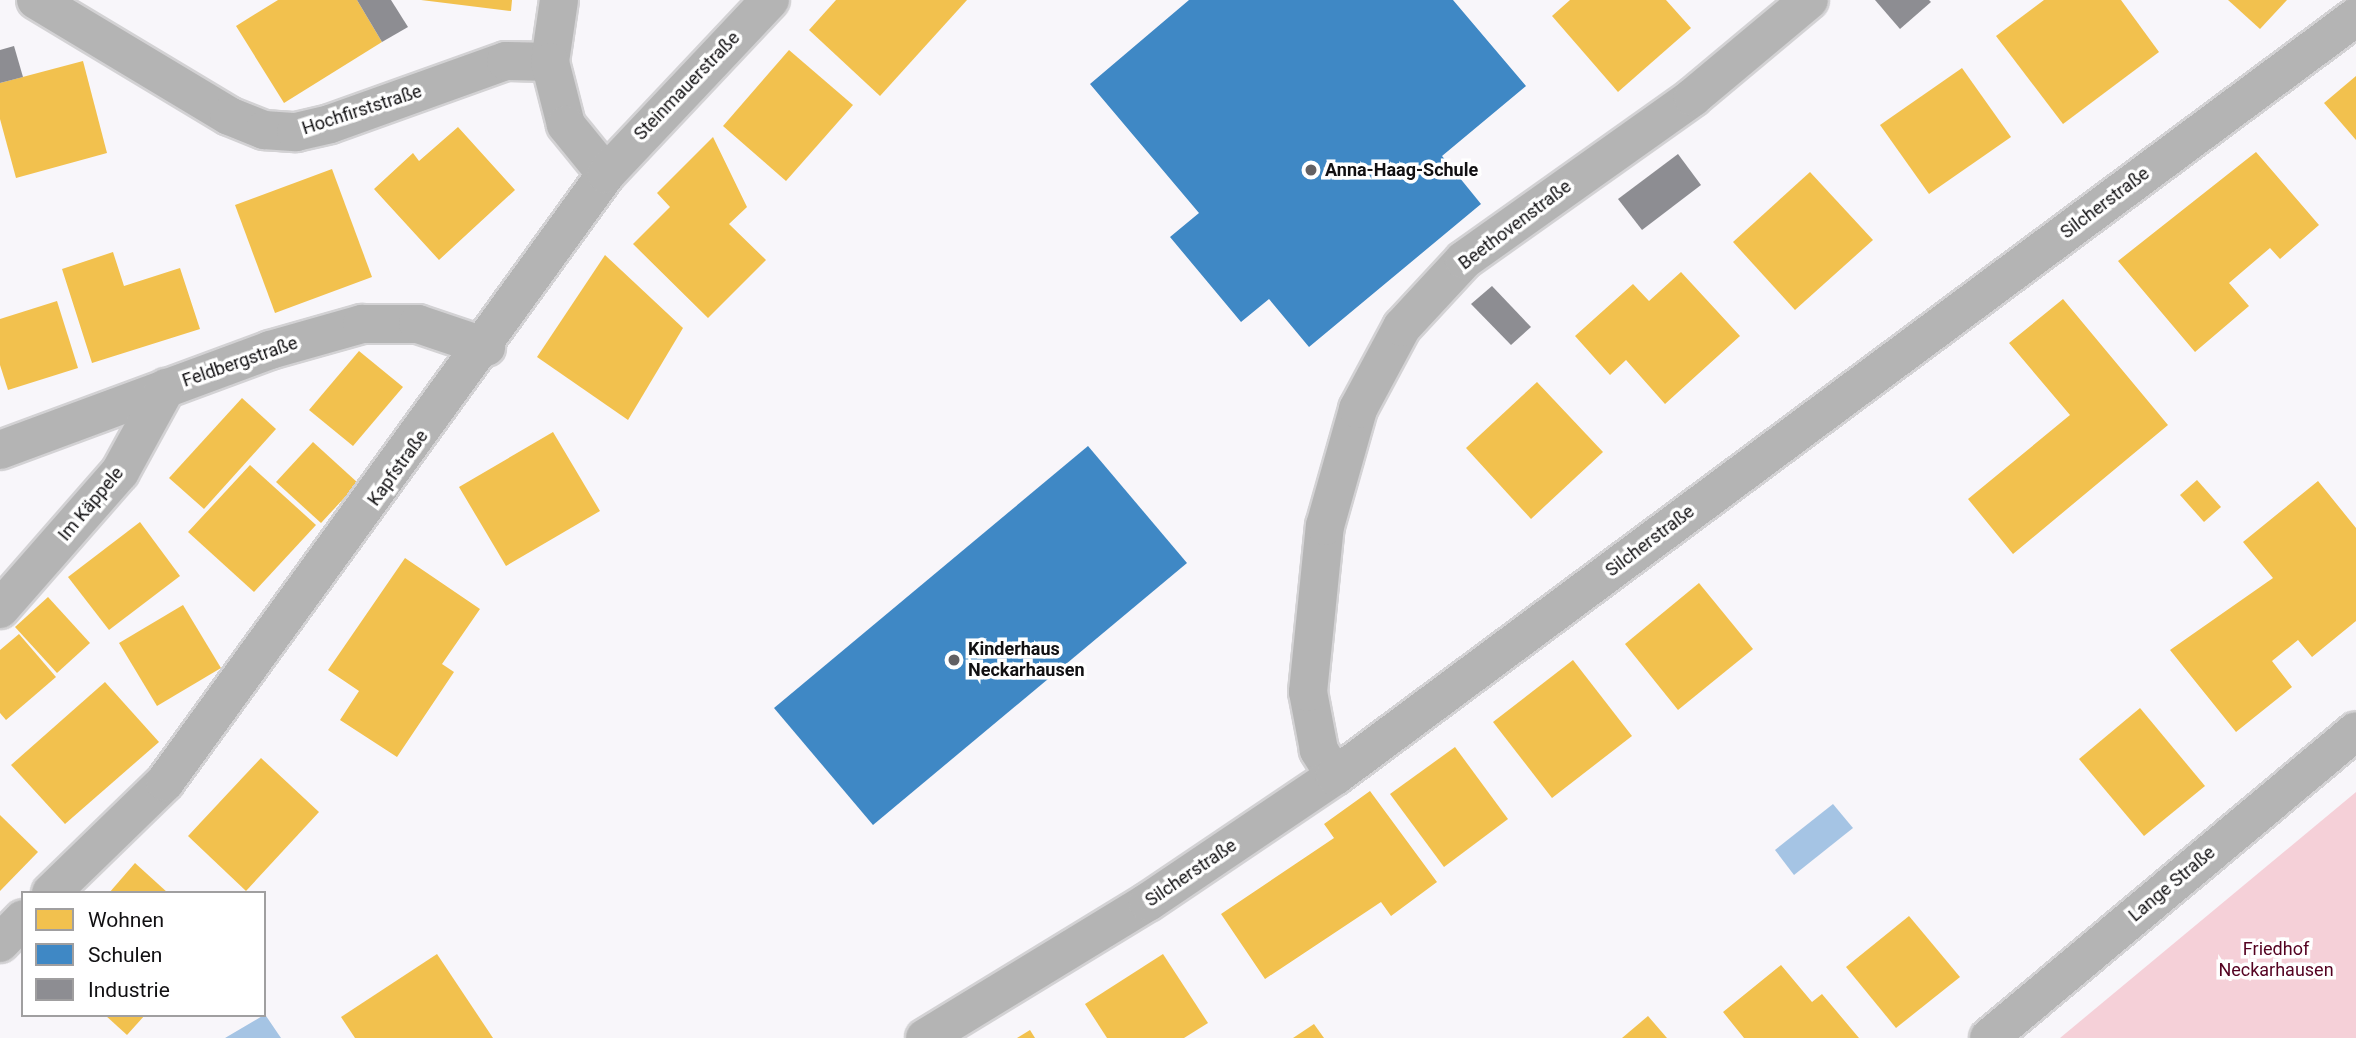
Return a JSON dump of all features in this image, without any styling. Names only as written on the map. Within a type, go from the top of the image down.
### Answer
[{"type":"street","name":"Hochfirststraße","points":[[36,0],[229,116],[264,130],[296,132],[330,124],[506,61],[550,62]]},
{"type":"street","points":[[559,0],[550,62],[566,125],[606,174]]},
{"type":"street","name":"Steinmauerstraße","points":[[606,174],[770,0]]},
{"type":"street","name":"Beethovenstraße","points":[[1335,776],[1319,750],[1308,692],[1325,526],[1358,409],[1402,327],[1464,260],[1693,97],[1809,0]]},
{"type":"street","name":"Silcherstraße","points":[[925,1038],[1148,902],[1335,776],[2356,17]]},
{"type":"street","name":"Kapfstraße","points":[[53,891],[165,782],[221,712],[486,347],[606,174]]},
{"type":"street","name":"Feldbergstraße","points":[[0,450],[166,388],[362,324],[418,324],[486,347]]},
{"type":"street","name":"Im Käppele","points":[[0,609],[120,472],[166,388]]},
{"type":"street","name":"Lange Straße","points":[[1989,1038],[2356,732]]},
{"type":"street","points":[[0,943],[21,921]]},
{"type":"green space","name":"Friedhof Neckarhausen","points":[[2356,792],[2356,1038],[2060,1038]]},
{"type":"water","points":[[1833,804],[1853,828],[1794,875],[1775,850]]},
{"type":"water","points":[[266,1016],[281,1038],[225,1038]]},
{"type":"building: Wohnen","points":[[278,0],[357,0],[382,42],[284,103],[236,26]]},
{"type":"building: Wohnen","points":[[421,0],[512,0],[511,11]]},
{"type":"building: Wohnen","points":[[836,0],[967,0],[880,96],[809,30]]},
{"type":"building: Wohnen","points":[[1570,0],[1666,0],[1691,28],[1618,92],[1552,16]]},
{"type":"building: Wohnen","points":[[2044,0],[2121,0],[2159,52],[2063,124],[1996,36]]},
{"type":"building: Wohnen","points":[[2228,0],[2287,0],[2260,29]]},
{"type":"building: Wohnen","points":[[789,50],[853,105],[786,181],[723,126]]},
{"type":"building: Wohnen","points":[[83,61],[107,153],[16,178],[0,119],[0,83]]},
{"type":"building: Wohnen","points":[[1962,68],[2011,137],[1929,194],[1880,125]]},
{"type":"building: Wohnen","points":[[2356,76],[2356,140],[2324,103]]},
{"type":"building: Wohnen","points":[[458,127],[515,190],[439,260],[374,189],[413,153],[419,161]]},
{"type":"building: Wohnen","points":[[713,137],[747,207],[729,224],[766,260],[708,318],[633,244],[670,207],[657,193]]},
{"type":"building: Wohnen","points":[[2256,152],[2319,225],[2280,259],[2270,248],[2229,283],[2249,306],[2195,352],[2118,261]]},
{"type":"building: Wohnen","points":[[332,169],[372,277],[275,313],[235,205]]},
{"type":"building: Wohnen","points":[[1810,172],[1873,240],[1795,310],[1733,242]]},
{"type":"building: Wohnen","points":[[113,252],[124,286],[180,268],[200,329],[92,363],[62,269]]},
{"type":"building: Wohnen","points":[[605,255],[683,328],[628,420],[537,357]]},
{"type":"building: Wohnen","points":[[1681,272],[1740,336],[1665,404],[1626,360],[1610,375],[1575,336],[1633,284],[1649,301]]},
{"type":"building: Wohnen","points":[[2063,299],[2168,425],[2013,554],[1968,499],[2070,415],[2009,343]]},
{"type":"building: Wohnen","points":[[57,301],[78,368],[8,390],[0,365],[0,319]]},
{"type":"building: Wohnen","points":[[359,351],[403,387],[353,446],[309,410]]},
{"type":"building: Wohnen","points":[[1537,382],[1603,452],[1531,519],[1466,448]]},
{"type":"building: Wohnen","points":[[242,398],[276,429],[204,509],[169,478]]},
{"type":"building: Wohnen","points":[[553,432],[600,511],[506,566],[459,487]]},
{"type":"building: Wohnen","points":[[313,442],[358,483],[321,523],[276,482]]},
{"type":"building: Wohnen","points":[[250,465],[316,525],[254,592],[188,532]]},
{"type":"building: Wohnen","points":[[2197,480],[2221,507],[2204,522],[2180,495]]},
{"type":"building: Wohnen","points":[[2318,481],[2356,528],[2356,621],[2312,657],[2298,640],[2272,661],[2292,687],[2236,732],[2170,650],[2273,578],[2243,542]]},
{"type":"building: Wohnen","points":[[140,522],[180,576],[109,630],[68,577]]},
{"type":"building: Wohnen","points":[[405,558],[480,609],[442,664],[454,672],[397,757],[340,720],[359,691],[328,670]]},
{"type":"building: Wohnen","points":[[1699,583],[1753,649],[1678,710],[1625,644]]},
{"type":"building: Wohnen","points":[[48,597],[90,643],[57,673],[15,627]]},
{"type":"building: Wohnen","points":[[183,605],[221,668],[157,706],[119,643]]},
{"type":"building: Wohnen","points":[[19,634],[56,677],[6,720],[0,713],[0,650]]},
{"type":"building: Wohnen","points":[[1573,660],[1632,736],[1552,798],[1493,722]]},
{"type":"building: Wohnen","points":[[105,682],[159,742],[65,824],[11,765]]},
{"type":"building: Wohnen","points":[[2140,708],[2205,786],[2144,836],[2079,759]]},
{"type":"building: Wohnen","points":[[1455,747],[1508,819],[1444,867],[1390,794]]},
{"type":"building: Wohnen","points":[[261,758],[319,812],[246,891],[188,836]]},
{"type":"building: Wohnen","points":[[1370,791],[1437,882],[1391,916],[1381,902],[1265,979],[1221,914],[1334,838],[1324,824]]},
{"type":"building: Wohnen","points":[[0,815],[38,852],[0,891]]},
{"type":"building: Wohnen","points":[[135,863],[166,891],[111,891]]},
{"type":"building: Wohnen","points":[[1909,916],[1960,977],[1896,1028],[1846,967]]},
{"type":"building: Wohnen","points":[[437,954],[493,1038],[355,1038],[341,1017]]},
{"type":"building: Wohnen","points":[[1163,954],[1208,1023],[1184,1038],[1107,1038],[1085,1004]]},
{"type":"building: Wohnen","points":[[1781,965],[1812,1002],[1822,994],[1859,1038],[1744,1038],[1723,1012]]},
{"type":"building: Wohnen","points":[[1648,1016],[1667,1038],[1622,1038]]},
{"type":"building: Wohnen","points":[[107,1017],[143,1017],[127,1035]]},
{"type":"building: Wohnen","points":[[1314,1024],[1324,1038],[1293,1038]]},
{"type":"building: Wohnen","points":[[1030,1030],[1035,1038],[1017,1038]]},
{"type":"building: Schulen","points":[[1189,0],[1453,0],[1526,86],[1442,156],[1481,204],[1309,347],[1269,299],[1241,322],[1170,237],[1199,213],[1090,84]]},
{"type":"building: Schulen","points":[[1088,446],[1187,563],[873,825],[774,708]]},
{"type":"building: Industrie","points":[[357,0],[391,0],[408,27],[382,42]]},
{"type":"building: Industrie","points":[[1875,0],[1929,0],[1931,2],[1900,29]]},
{"type":"building: Industrie","points":[[14,46],[23,77],[0,83],[0,50]]},
{"type":"building: Industrie","points":[[1678,154],[1701,185],[1642,230],[1618,199]]},
{"type":"building: Industrie","points":[[1492,286],[1531,327],[1511,345],[1471,304]]},
{"type":"place","name":"Anna-Haag-Schule","points":[[1311,170]]},
{"type":"place","name":"Kinderhaus Neckarhausen","points":[[954,660]]}]
